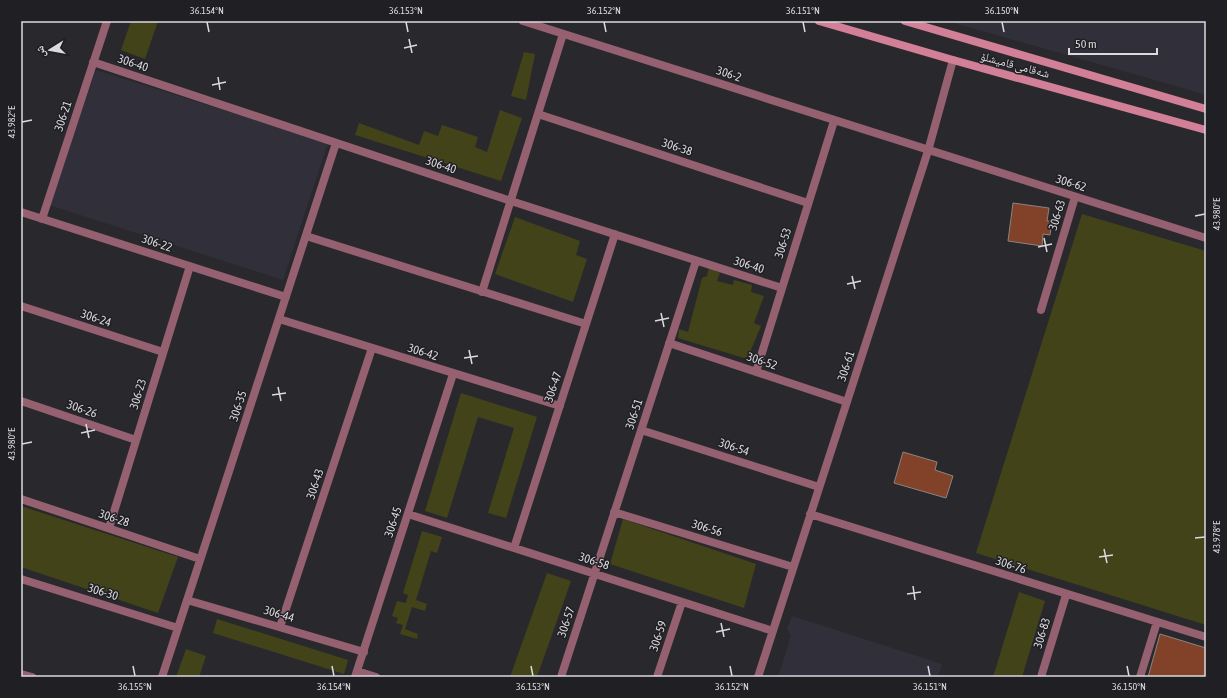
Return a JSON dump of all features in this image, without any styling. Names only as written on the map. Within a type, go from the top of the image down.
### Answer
[{"type":"street","name":"306-21","points":[[42,219],[107,21]]},
{"type":"street","name":"306-2","points":[[523,21],[928,151]]},
{"type":"street","name":"شەقامی قامیشلۆ","points":[[819,21],[952,60],[1206,130]]},
{"type":"street","name":"شەقامی قامیشلۆ","points":[[905,21],[1205,107]]},
{"type":"street","points":[[482,292],[563,34]]},
{"type":"street","name":"306-61","points":[[758,677],[928,151],[952,60]]},
{"type":"street","name":"306-40","points":[[93,62],[511,201],[782,288]]},
{"type":"street","name":"306-38","points":[[538,114],[808,203]]},
{"type":"street","name":"306-53","points":[[756,372],[834,121]]},
{"type":"street","name":"306-35","points":[[162,677],[336,143]]},
{"type":"street","name":"306-62","points":[[928,151],[1206,238]]},
{"type":"street","name":"306-63","points":[[1041,310],[1075,197]]},
{"type":"street","name":"306-22","points":[[21,212],[286,297]]},
{"type":"street","name":"306-47","points":[[514,548],[615,234]]},
{"type":"street","points":[[306,236],[586,324]]},
{"type":"street","name":"306-51","points":[[594,574],[696,261]]},
{"type":"street","name":"306-23","points":[[109,528],[190,266]]},
{"type":"street","name":"306-24","points":[[21,306],[164,352]]},
{"type":"street","name":"306-42","points":[[279,319],[560,406]]},
{"type":"street","name":"306-52","points":[[669,343],[847,402]]},
{"type":"street","name":"306-43","points":[[280,627],[372,348]]},
{"type":"street","name":"306-45","points":[[356,674],[453,374]]},
{"type":"street","name":"306-26","points":[[21,401],[136,440]]},
{"type":"street","name":"306-54","points":[[641,430],[819,487]]},
{"type":"street","name":"306-28","points":[[21,499],[200,559]]},
{"type":"street","name":"306-56","points":[[614,512],[793,567]]},
{"type":"street","name":"306-58","points":[[408,514],[773,631]]},
{"type":"street","name":"306-76","points":[[810,514],[1066,595],[1206,637]]},
{"type":"street","name":"306-57","points":[[561,677],[594,574]]},
{"type":"street","name":"306-30","points":[[21,579],[178,628]]},
{"type":"street","name":"306-83","points":[[1041,677],[1066,595]]},
{"type":"street","name":"306-44","points":[[187,600],[364,652]]},
{"type":"street","name":"306-59","points":[[657,677],[682,602]]},
{"type":"street","points":[[1140,677],[1157,622]]},
{"type":"street","points":[[21,674],[32,677]]},
{"type":"street","points":[[356,674],[376,677]]},
{"type":"shaded area","points":[[131,21],[158,21],[145,59],[121,50]]},
{"type":"shaded area","points":[[947,21],[1206,21],[1206,95],[1176,86]]},
{"type":"shaded area","points":[[524,52],[535,54],[526,100],[511,96]]},
{"type":"shaded area","points":[[96,70],[328,143],[283,280],[49,205]]},
{"type":"shaded area","points":[[500,110],[522,118],[501,181],[355,135],[359,123],[419,145],[424,131],[438,136],[442,125],[478,137],[475,147],[487,152]]},
{"type":"shaded area","points":[[1082,214],[1206,251],[1206,625],[976,553]]},
{"type":"shaded area","points":[[515,217],[580,241],[576,255],[587,259],[573,302],[495,274]]},
{"type":"shaded area","points":[[709,268],[720,273],[717,281],[733,285],[734,280],[752,285],[751,292],[764,296],[754,323],[761,326],[748,357],[744,358],[678,338],[679,329],[688,332],[702,278],[707,276]]},
{"type":"shaded area","points":[[461,393],[537,417],[506,518],[488,513],[514,428],[478,417],[447,518],[425,511]]},
{"type":"shaded area","points":[[21,506],[178,557],[158,613],[21,567]]},
{"type":"shaded area","points":[[623,519],[756,564],[744,608],[610,564]]},
{"type":"shaded area","points":[[422,531],[442,537],[437,553],[431,551],[416,600],[427,604],[425,611],[412,607],[405,629],[418,634],[417,639],[400,634],[403,625],[396,623],[398,618],[392,616],[397,601],[406,603],[408,595],[403,593]]},
{"type":"shaded area","points":[[547,573],[571,581],[537,677],[510,677]]},
{"type":"shaded area","points":[[1019,592],[1045,601],[1022,677],[993,677]]},
{"type":"shaded area","points":[[792,616],[942,664],[938,677],[778,677],[791,636],[787,629]]},
{"type":"shaded area","points":[[217,619],[348,660],[344,674],[213,633]]},
{"type":"shaded area","points":[[186,649],[206,656],[199,677],[176,677]]},
{"type":"building","points":[[1013,203],[1049,208],[1047,221],[1052,221],[1050,235],[1043,234],[1042,246],[1008,241]]},
{"type":"building","points":[[903,452],[937,462],[935,470],[953,476],[946,498],[894,483]]},
{"type":"building","points":[[1160,634],[1206,648],[1206,677],[1148,677]]}]
